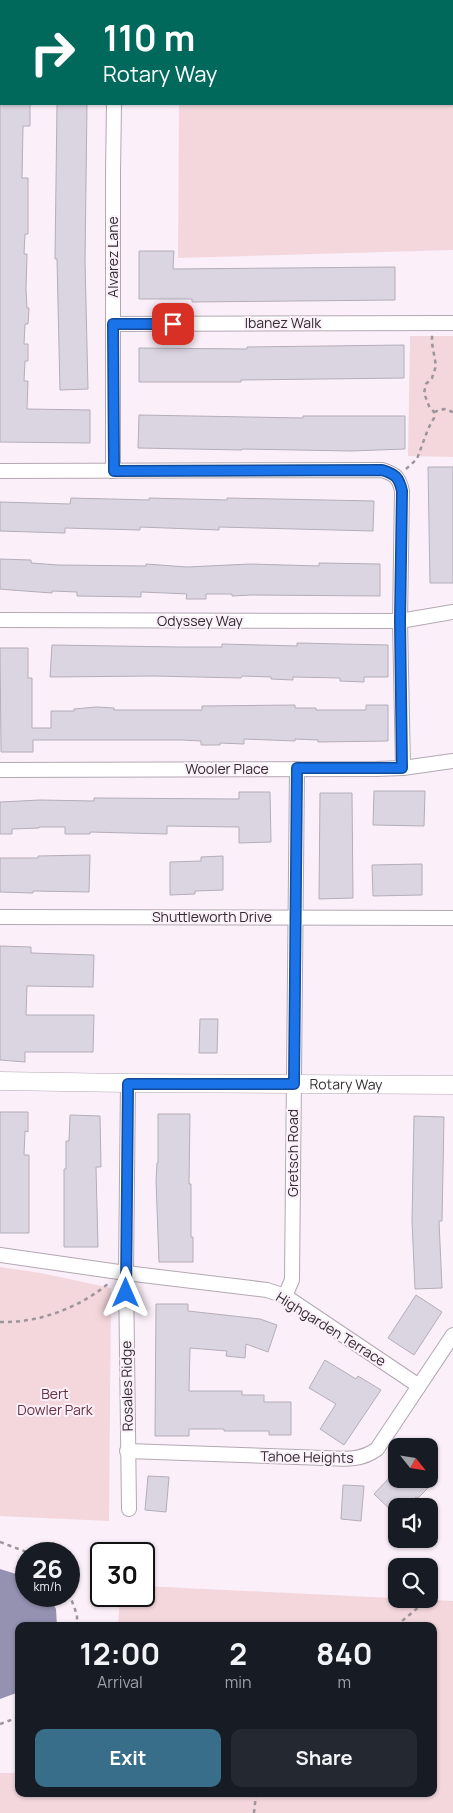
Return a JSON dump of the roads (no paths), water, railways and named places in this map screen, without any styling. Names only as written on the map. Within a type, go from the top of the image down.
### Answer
[{"type":"street","name":"Alvarez Lane","points":[[114,105],[114,471]]},
{"type":"street","name":"Ibanez Walk","points":[[113,324],[453,323]]},
{"type":"street","points":[[0,471],[382,470],[394,473],[400,480],[402,491],[400,621],[402,768]]},
{"type":"street","name":"Odyssey Way","points":[[0,620],[400,621],[453,612]]},
{"type":"street","name":"Wooler Place","points":[[0,770],[402,768],[453,761]]},
{"type":"street","name":"Gretsch Road","points":[[285,1296],[292,1280],[297,768]]},
{"type":"street","name":"Shuttleworth Drive","points":[[0,918],[453,918]]},
{"type":"street","name":"Rotary Way","points":[[0,1081],[128,1084],[453,1085]]},
{"type":"street","name":"Rosales Ridge","points":[[128,1084],[123,1273],[129,1509]]},
{"type":"street","name":"Highgarden Terrace","points":[[0,1255],[123,1273],[267,1290],[285,1296],[419,1386]]},
{"type":"street","name":"Tahoe Heights","points":[[128,1451],[357,1459],[369,1455],[377,1449],[453,1336]]},
{"type":"park label","name":"Bert Dowler Park","points":[[55,1402]]}]
